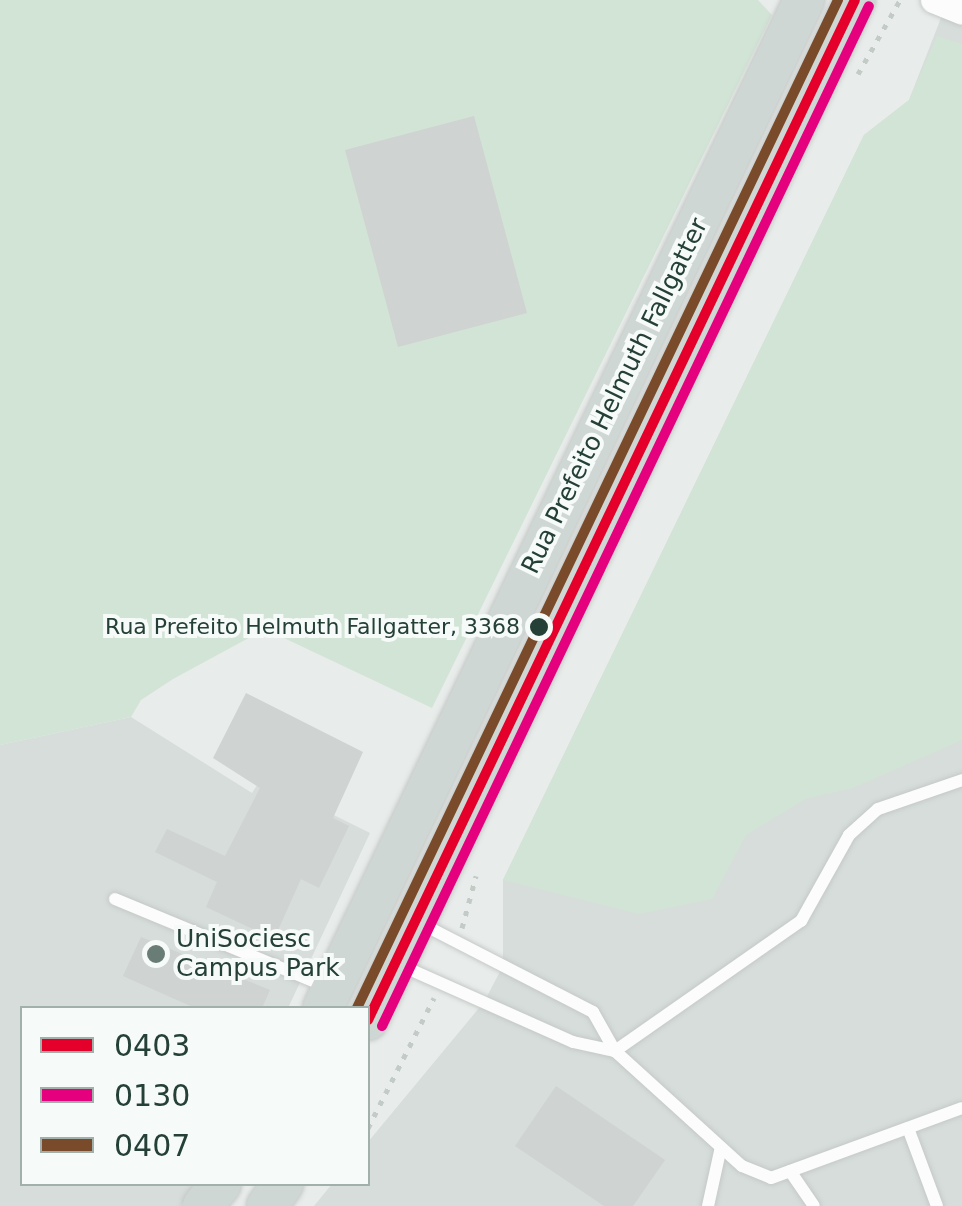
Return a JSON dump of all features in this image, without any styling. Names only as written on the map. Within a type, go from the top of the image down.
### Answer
[{"type":"main road","name":"Rua Prefeito Helmuth Fallgatter","points":[[327,999],[804,0]]},
{"type":"main road","points":[[370,1016],[854,0]]},
{"type":"main road","points":[[202,1206],[220,1186]]},
{"type":"street","points":[[933,0],[962,12]]},
{"type":"lane","points":[[396,964],[574,1042],[615,1051],[802,921],[849,834],[878,809],[962,780]]},
{"type":"lane","points":[[115,899],[327,999]]},
{"type":"lane","points":[[416,920],[593,1012],[615,1051],[742,1166],[772,1178],[962,1108]]},
{"type":"lane","points":[[908,1128],[937,1206]]},
{"type":"lane","points":[[708,1206],[721,1147]]},
{"type":"lane","points":[[790,1171],[814,1206]]},
{"type":"shaded area","points":[[948,0],[962,0],[962,1206],[314,1206],[330,1186],[370,1186],[370,1140],[484,1002],[503,966],[503,880],[864,135],[909,100]]},
{"type":"shaded area","name":"UniSociesc Campus Park","points":[[131,717],[252,793],[261,779],[370,833],[289,1006],[20,1006],[20,1186],[193,1186],[181,1206],[0,1206],[0,745]]},
{"type":"green space","points":[[0,0],[758,0],[772,15],[432,708],[265,629],[141,700],[131,717],[0,745]]},
{"type":"green space","points":[[937,36],[962,44],[962,740],[853,788],[805,799],[746,835],[712,899],[639,914],[503,880],[864,135],[909,100]]},
{"type":"building","points":[[474,116],[527,313],[398,347],[345,150]]},
{"type":"building","points":[[246,693],[363,752],[333,818],[349,826],[319,888],[301,879],[274,939],[206,907],[217,882],[155,852],[167,829],[225,856],[260,788],[213,758]]},
{"type":"building","points":[[141,937],[270,990],[263,1006],[190,1006],[123,976]]},
{"type":"building","points":[[556,1086],[665,1160],[633,1206],[604,1206],[515,1146]]},
{"type":"transit line","name":"0407","points":[[358,1006],[838,0]]},
{"type":"transit line","name":"0403","points":[[370,1016],[855,0]]},
{"type":"transit line","name":"0130","points":[[382,1026],[869,6]]},
{"type":"place","name":"Rua Prefeito Helmuth Fallgatter, 3368","points":[[539,627]]},
{"type":"place","name":"UniSociesc Campus Park","points":[[156,954]]}]
